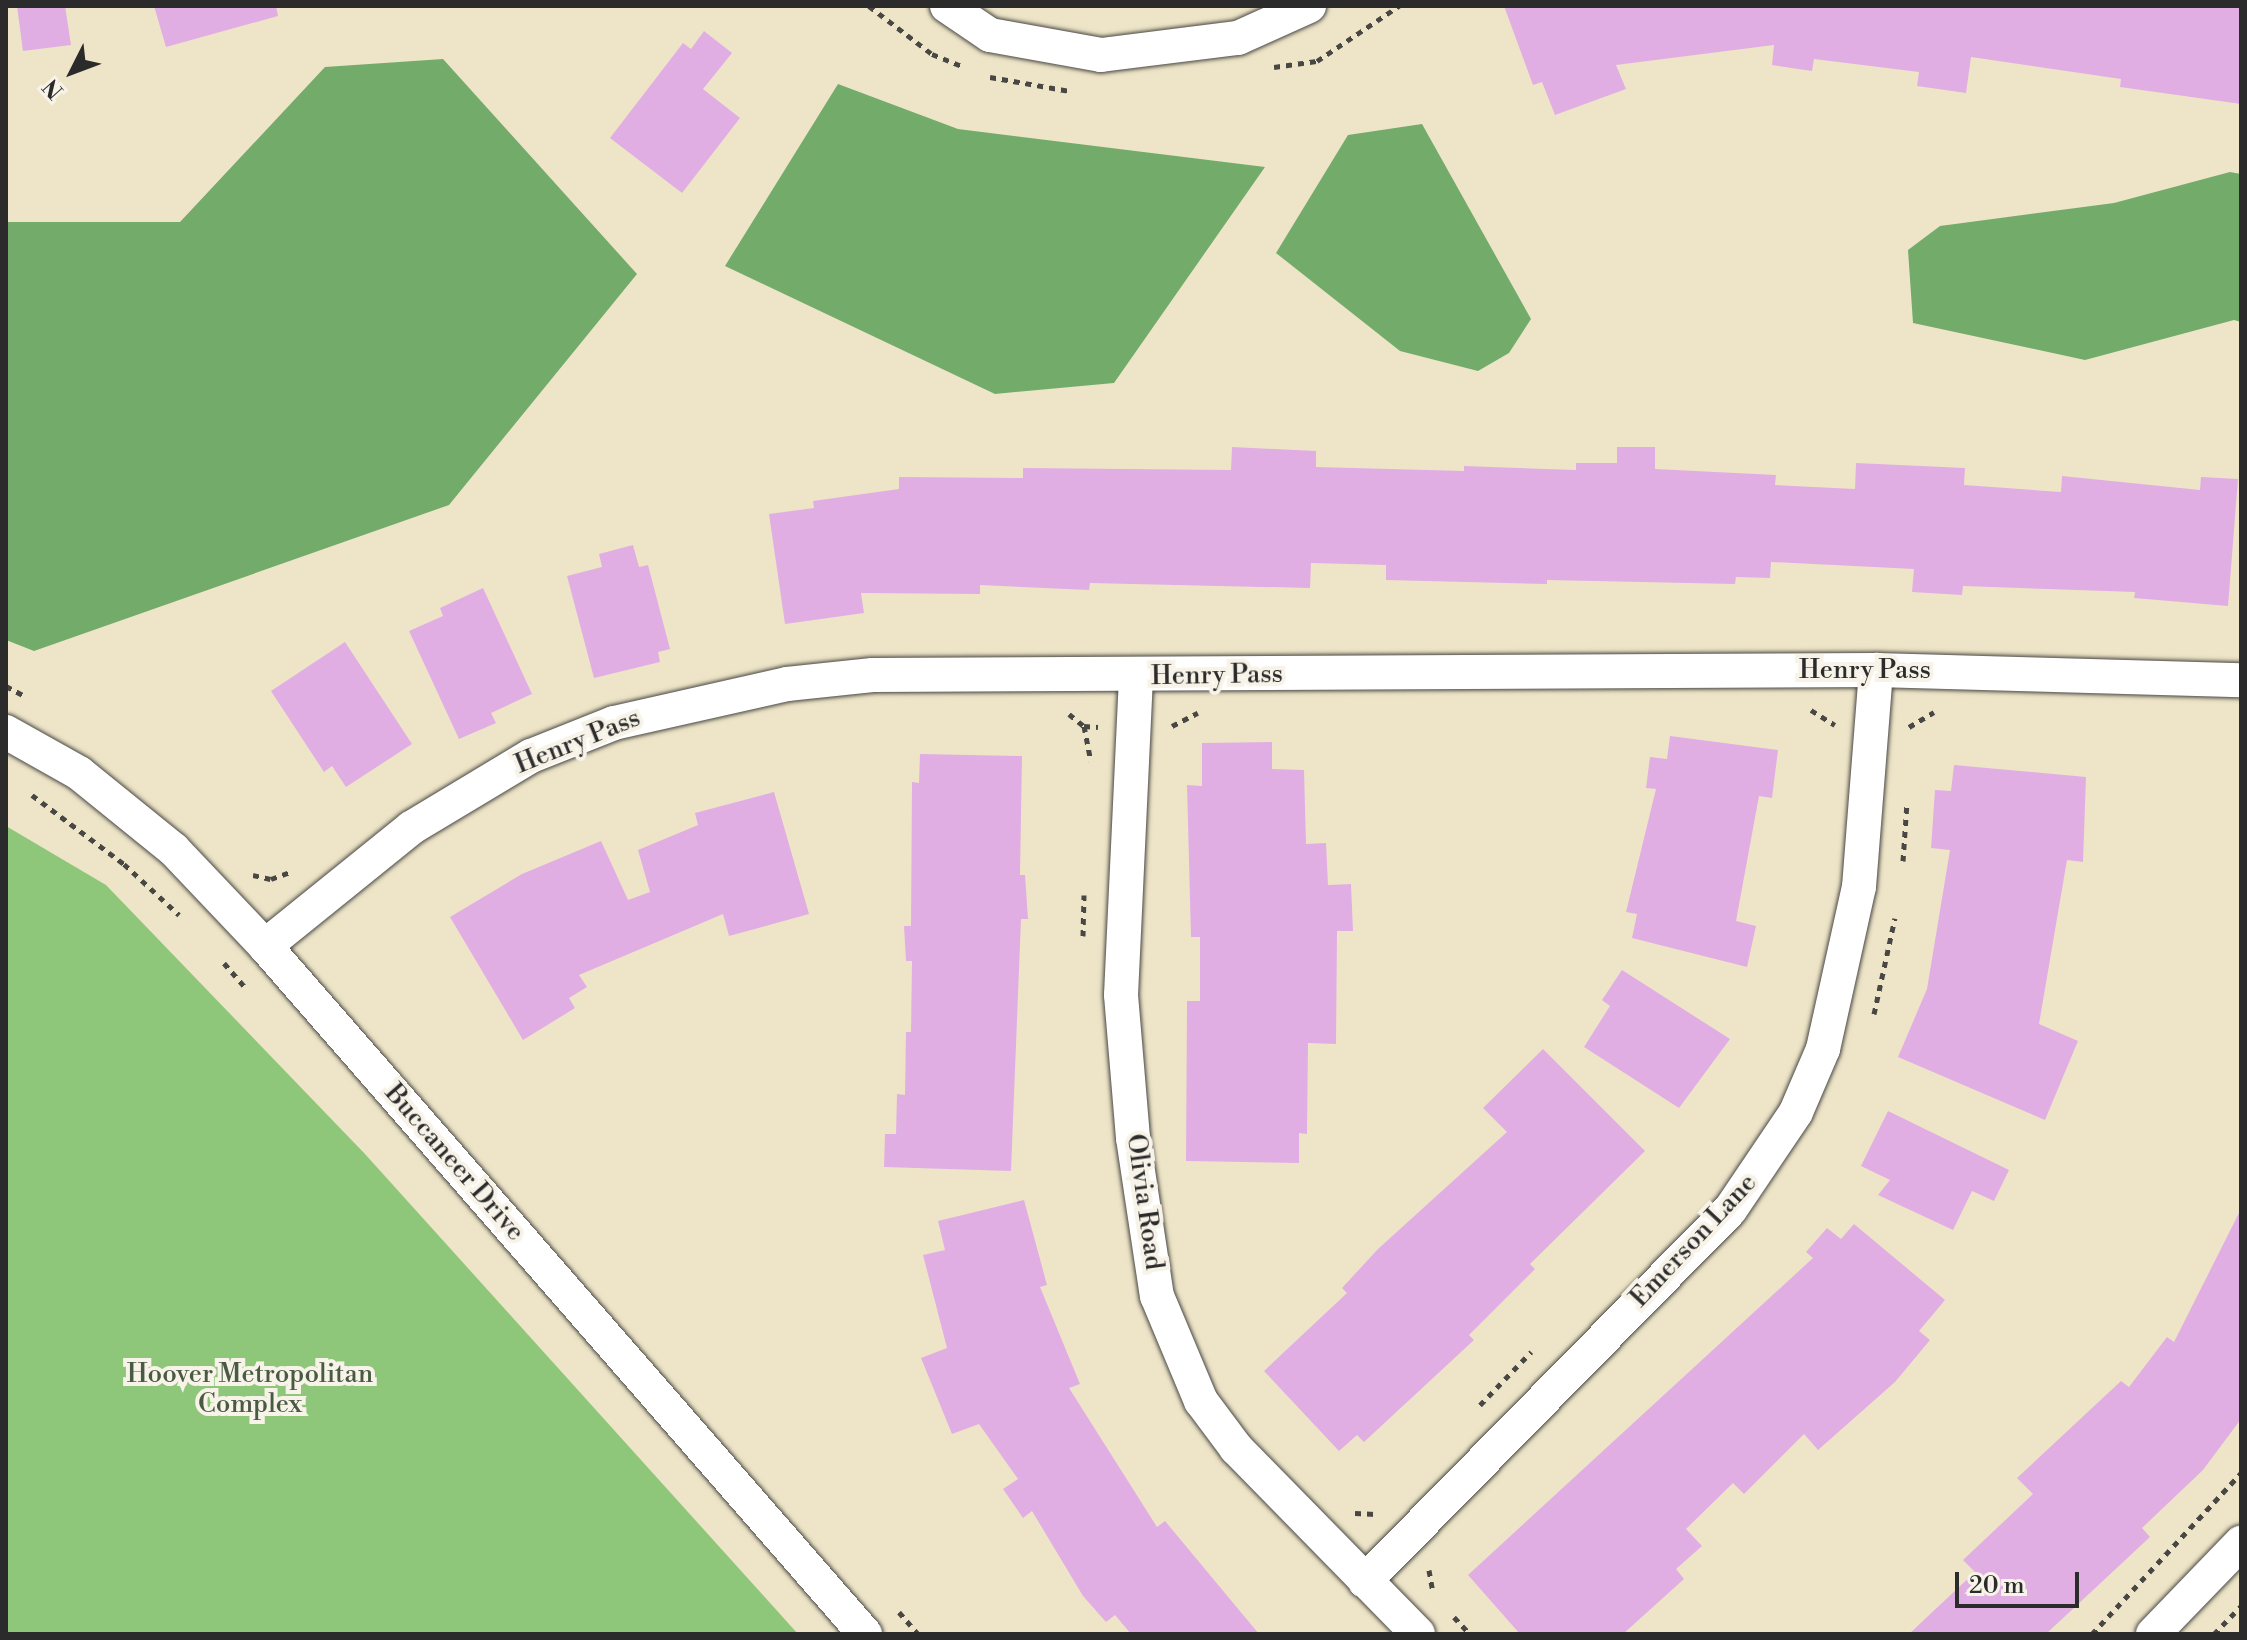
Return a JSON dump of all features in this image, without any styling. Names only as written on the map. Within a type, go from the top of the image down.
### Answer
[{"type":"street","points":[[947,6],[990,35],[1101,55],[1238,38],[1309,6]]},
{"type":"street","name":"Henry Pass","points":[[265,946],[411,828],[531,756],[614,723],[773,687],[873,675],[1136,677],[1876,670],[2241,680]]},
{"type":"street","name":"Emerson Lane","points":[[1365,1581],[1505,1433],[1680,1263],[1730,1210],[1774,1150],[1823,1049],[1843,971],[1859,887],[1876,670]]},
{"type":"street","name":"Olivia Road","points":[[1136,677],[1121,995],[1133,1138],[1157,1296],[1201,1401],[1285,1502],[1418,1634]]},
{"type":"street","name":"Buccaneer Drive","points":[[6,732],[79,773],[174,850],[265,946],[865,1634]]},
{"type":"street","points":[[2153,1634],[2241,1543]]},
{"type":"path","points":[[1057,710],[1084,726],[1132,729],[1178,725],[1206,710]]},
{"type":"path","points":[[1793,710],[1820,713],[1830,725],[1832,736]]},
{"type":"path","points":[[1830,725],[1873,730],[1912,727],[1939,710]]},
{"type":"path","points":[[1173,739],[1178,725]]},
{"type":"path","points":[[18,786],[124,864],[181,918]]},
{"type":"path","points":[[213,951],[252,995]]},
{"type":"path","points":[[1476,1409],[1540,1344]]},
{"type":"path","points":[[2092,1634],[2241,1473]]},
{"type":"path","points":[[1344,1509],[1362,1516],[1375,1513],[1386,1503]]},
{"type":"path","points":[[1375,1513],[1430,1571],[1436,1598]]},
{"type":"path","points":[[2214,1634],[2241,1606]]},
{"type":"path","points":[[1444,1607],[1470,1634]]},
{"type":"green space","points":[[443,59],[637,274],[449,505],[34,651],[6,640],[6,222],[180,222],[325,67]]},
{"type":"green space","points":[[838,84],[958,129],[1265,167],[1114,383],[995,394],[725,266]]},
{"type":"green space","points":[[1422,124],[1531,319],[1509,353],[1478,371],[1400,351],[1276,253],[1348,135]]},
{"type":"green space","points":[[2230,172],[2241,174],[2241,322],[2234,320],[2085,360],[1913,323],[1908,250],[1940,226],[2114,203]]},
{"type":"green space","name":"Hoover Metropolitan Complex","points":[[6,826],[106,885],[365,1154],[798,1634],[6,1634]]},
{"type":"building","points":[[17,6],[65,6],[71,45],[23,51]]},
{"type":"building","points":[[154,6],[276,6],[278,16],[166,47]]},
{"type":"building","points":[[1504,6],[2241,6],[2241,104],[2120,87],[2121,79],[1971,57],[1966,93],[1917,86],[1919,72],[1814,59],[1812,71],[1772,65],[1774,45],[1616,65],[1626,89],[1555,115],[1542,82],[1533,85]]},
{"type":"building","points":[[704,31],[732,53],[703,89],[740,118],[682,193],[610,138],[683,43],[691,49]]},
{"type":"building","points":[[1232,447],[1316,451],[1316,467],[1464,471],[1464,466],[1576,470],[1576,463],[1617,463],[1617,447],[1655,447],[1655,469],[1776,475],[1775,485],[1855,489],[1856,463],[1965,468],[1964,485],[2061,492],[2062,476],[2200,490],[2201,477],[2238,479],[2228,606],[2134,598],[2135,592],[1963,586],[1962,595],[1912,592],[1914,569],[1771,562],[1770,578],[1736,577],[1735,584],[1386,580],[1386,565],[1311,563],[1310,588],[1090,583],[1089,590],[980,585],[980,594],[861,593],[864,613],[785,624],[769,514],[814,508],[813,501],[899,489],[899,477],[1023,478],[1023,468],[1231,470]]},
{"type":"building","points":[[633,545],[639,567],[648,565],[670,649],[658,652],[660,662],[594,678],[567,576],[602,567],[599,554]]},
{"type":"building","points":[[483,588],[532,694],[491,713],[496,723],[459,739],[409,631],[443,616],[440,608]]},
{"type":"building","points":[[345,642],[412,744],[346,787],[332,766],[324,772],[271,691]]},
{"type":"building","points":[[1670,736],[1778,750],[1772,798],[1759,796],[1736,921],[1756,926],[1747,967],[1632,938],[1637,914],[1626,912],[1656,789],[1646,788],[1650,757],[1667,759]]},
{"type":"building","points":[[1272,742],[1272,769],[1304,770],[1306,844],[1326,843],[1328,885],[1351,884],[1353,931],[1337,931],[1336,1044],[1308,1043],[1307,1134],[1299,1133],[1299,1163],[1186,1161],[1187,1001],[1200,1001],[1200,937],[1191,937],[1187,785],[1202,786],[1202,743]]},
{"type":"building","points":[[920,754],[1022,756],[1020,875],[1025,875],[1028,919],[1021,919],[1011,1171],[884,1167],[885,1134],[896,1134],[897,1094],[905,1095],[906,1032],[911,1032],[912,961],[906,961],[904,926],[911,926],[912,782],[919,783]]},
{"type":"building","points":[[1954,765],[2086,777],[2083,862],[2067,860],[2039,1024],[2078,1041],[2045,1120],[1898,1057],[1927,989],[1950,850],[1931,848],[1935,790],[1951,791]]},
{"type":"building","points":[[774,792],[809,914],[729,936],[723,914],[579,975],[587,987],[569,998],[575,1008],[523,1040],[450,917],[522,874],[601,841],[628,900],[650,892],[638,850],[698,825],[695,813]]},
{"type":"building","points":[[1622,970],[1730,1039],[1679,1108],[1584,1047],[1610,1006],[1602,1000]]},
{"type":"building","points":[[1543,1049],[1645,1151],[1530,1264],[1535,1269],[1469,1335],[1474,1340],[1364,1442],[1357,1435],[1339,1451],[1264,1371],[1347,1293],[1342,1288],[1378,1249],[1507,1132],[1483,1108]]},
{"type":"building","points":[[1888,1111],[2009,1170],[1994,1201],[1972,1191],[1953,1230],[1878,1195],[1890,1180],[1861,1166]]},
{"type":"building","points":[[1024,1200],[1047,1285],[1040,1287],[1080,1384],[1069,1388],[1157,1527],[1165,1521],[1259,1634],[1131,1634],[1115,1615],[1106,1622],[1083,1596],[1032,1511],[1023,1518],[1003,1489],[1018,1479],[979,1424],[952,1434],[921,1358],[947,1348],[923,1255],[945,1250],[938,1221]]},
{"type":"building","points":[[2241,1209],[2241,1419],[2203,1470],[2142,1528],[2150,1537],[2046,1634],[1909,1634],[1975,1572],[1963,1560],[2033,1494],[2017,1478],[2121,1381],[2129,1387],[2167,1337],[2174,1342]]},
{"type":"building","points":[[1854,1224],[1945,1300],[1919,1331],[1930,1340],[1895,1382],[1818,1450],[1804,1434],[1744,1494],[1733,1483],[1686,1529],[1702,1546],[1676,1569],[1684,1579],[1623,1634],[1520,1634],[1468,1575],[1813,1258],[1806,1252],[1827,1228],[1841,1239]]}]
